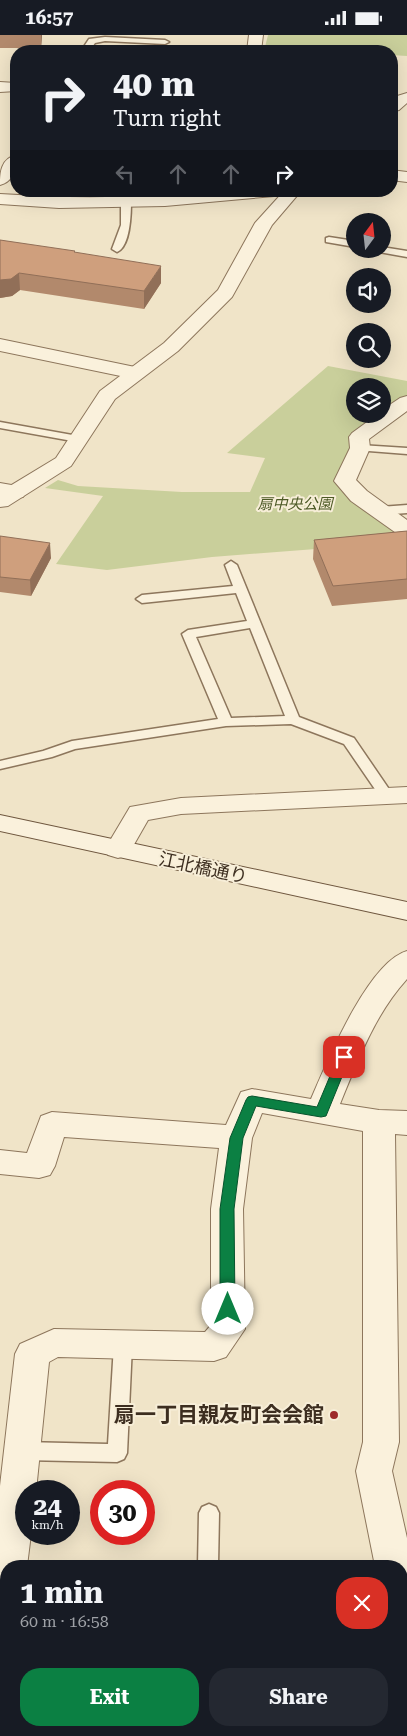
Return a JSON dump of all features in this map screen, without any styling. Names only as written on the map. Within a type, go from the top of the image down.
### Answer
[{"type":"street","points":[[0,181],[10,168]]},
{"type":"street","points":[[0,199],[59,203],[165,201],[209,197]]},
{"type":"street","points":[[5,494],[64,462],[107,395],[170,347],[226,293],[264,223],[288,197]]},
{"type":"street","points":[[0,345],[135,373]]},
{"type":"street","points":[[407,402],[359,437],[360,448],[345,481],[359,496],[407,530]]},
{"type":"street","points":[[118,849],[140,813],[181,806],[396,795]]},
{"type":"street","name":"江北橋通り","points":[[0,823],[407,911]]},
{"type":"street","points":[[321,1113],[344,1057],[380,990],[406,963]]},
{"type":"street","points":[[9,1560],[23,1451],[32,1354],[54,1343],[214,1347],[228,1329],[227,1209],[236,1138],[252,1100],[321,1113],[393,1122],[381,1442],[374,1471],[396,1547]]},
{"type":"street","points":[[0,1162],[39,1166],[52,1124],[236,1138]]},
{"type":"lane","points":[[89,45],[92,41],[105,39],[167,38]]},
{"type":"lane","points":[[117,249],[126,225],[126,202]]},
{"type":"lane","points":[[329,240],[346,243]]},
{"type":"lane","points":[[391,251],[407,254]]},
{"type":"lane","points":[[0,425],[78,439]]},
{"type":"lane","points":[[360,448],[407,451]]},
{"type":"lane","points":[[380,511],[407,509]]},
{"type":"lane","points":[[231,565],[293,720]]},
{"type":"lane","points":[[142,599],[240,589]]},
{"type":"lane","points":[[226,722],[188,634],[254,625]]},
{"type":"lane","points":[[0,765],[47,754],[72,745],[226,722],[293,720],[350,741],[396,795]]},
{"type":"lane","points":[[23,1451],[116,1453],[123,1345]]},
{"type":"lane","points":[[208,1560],[209,1513]]},
{"type":"green space","points":[[268,35],[407,35],[407,56],[398,55],[398,45],[266,45]]},
{"type":"green space","name":"扇中央公園","points":[[328,366],[407,381],[407,396],[391,408],[391,378],[346,378],[346,423],[370,423],[350,438],[350,449],[335,481],[407,538],[407,542],[212,557],[107,570],[56,564],[103,496],[45,488],[58,480],[78,486],[182,492],[250,492],[265,458],[227,453]]},
{"type":"building","points":[[0,240],[161,266],[144,291],[19,273],[11,279],[0,280]]},
{"type":"building","points":[[407,531],[407,579],[333,586],[314,540]]},
{"type":"building","points":[[0,536],[50,543],[30,580],[0,577]]},
{"type":"place","name":"扇一丁目親友町会会館","points":[[334,1415]]},
{"type":"route","points":[[228,1309],[227,1209],[236,1138],[252,1100],[321,1113],[344,1057]]}]
